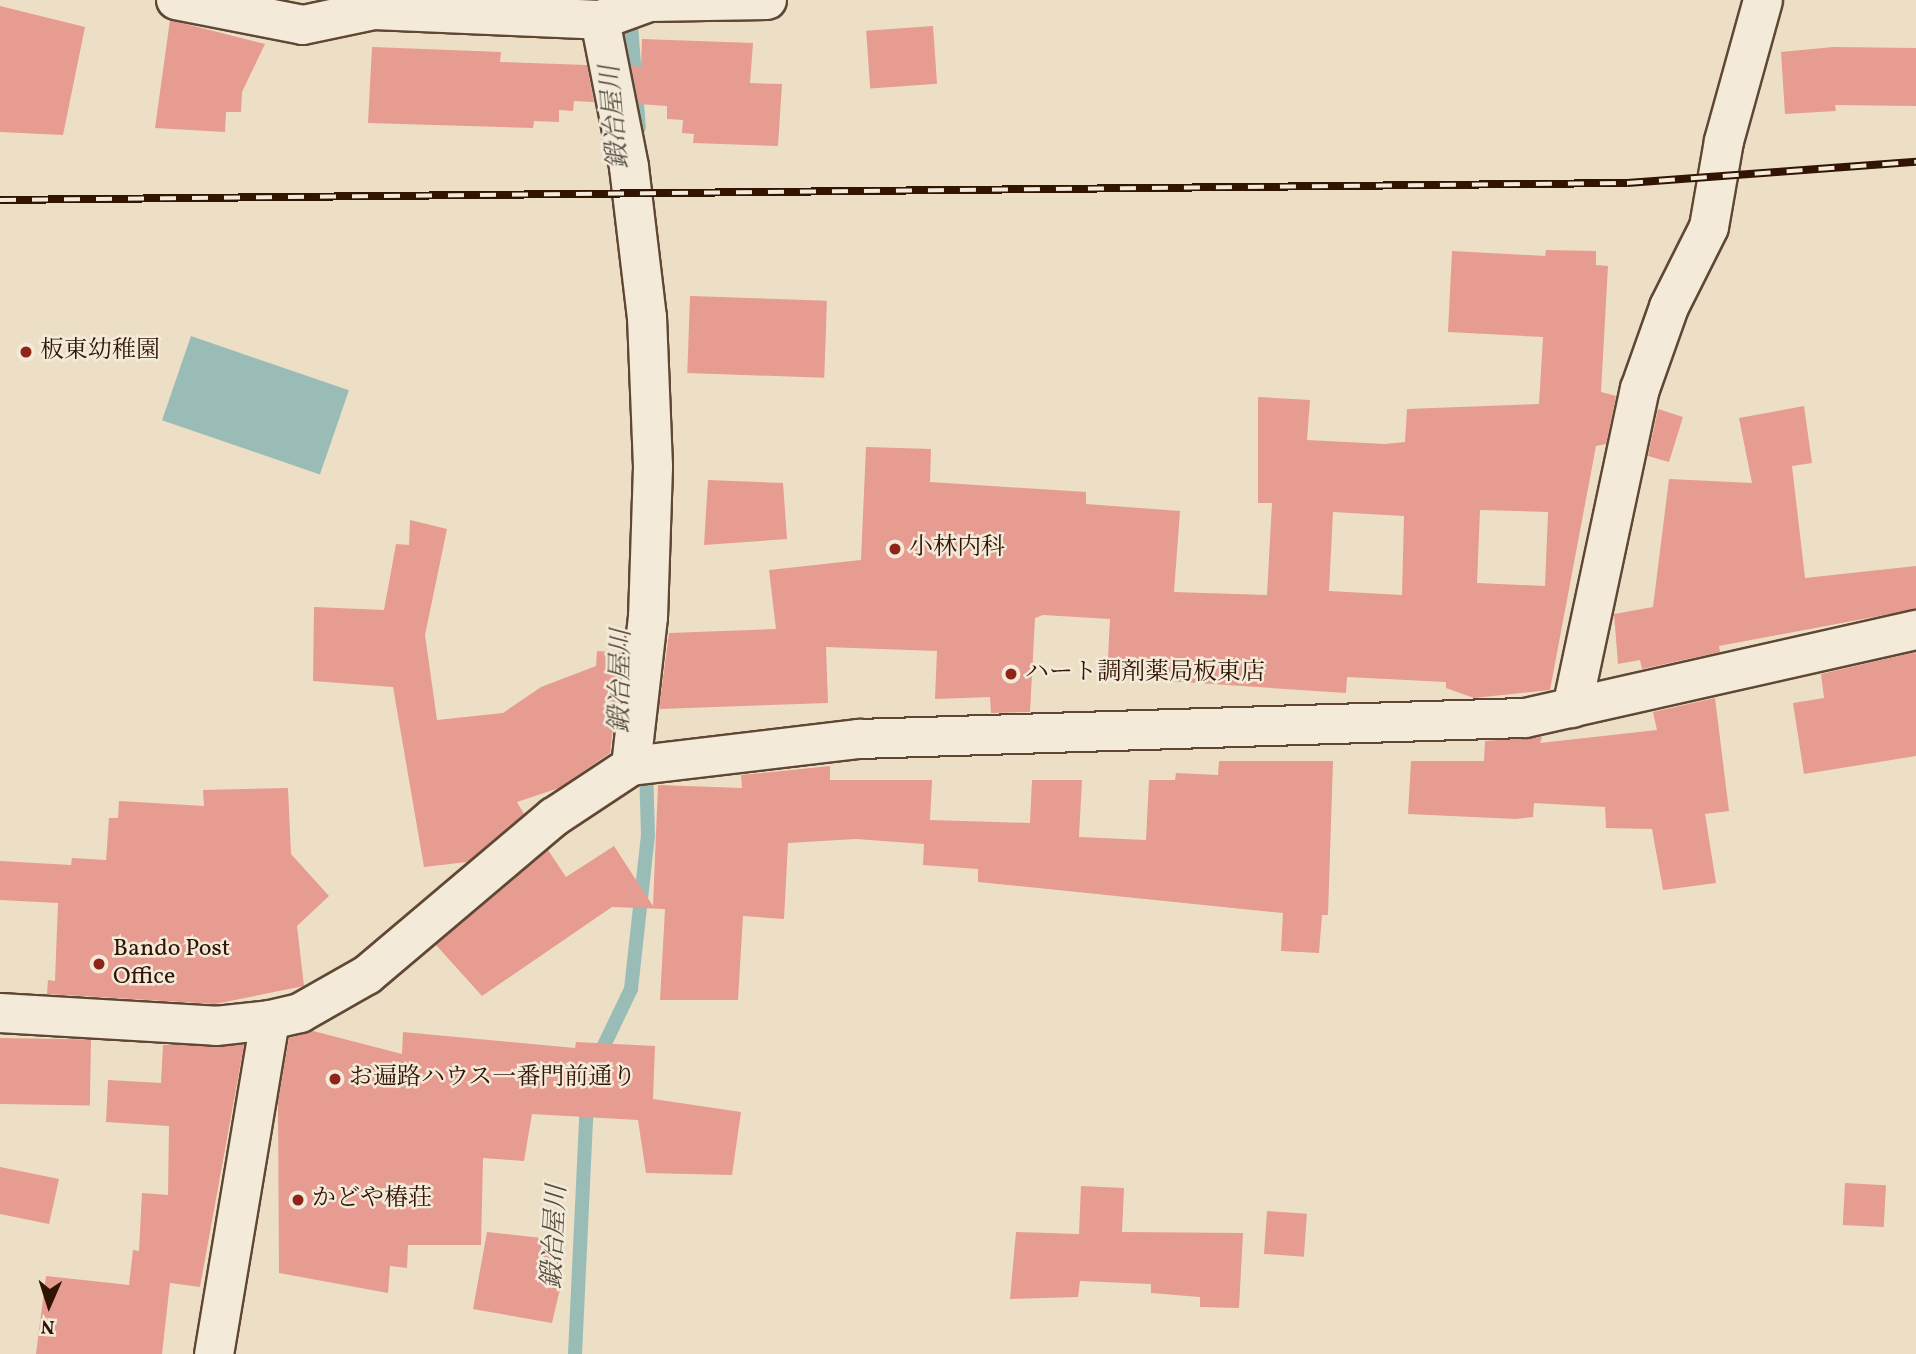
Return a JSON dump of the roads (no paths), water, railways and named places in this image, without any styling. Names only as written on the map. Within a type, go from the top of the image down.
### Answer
[{"type":"street","points":[[176,0],[303,25],[374,10],[600,20],[649,2],[767,0]]},
{"type":"street","points":[[1572,708],[1640,390],[1669,307],[1709,227],[1724,141],[1763,0]]},
{"type":"street","points":[[600,20],[629,167],[648,330],[653,467],[648,617],[631,766]]},
{"type":"street","points":[[0,1013],[216,1026],[270,1020],[300,1013],[367,975],[554,817],[631,766],[859,739],[1426,725],[1572,708],[1916,630]]},
{"type":"street","points":[[214,1354],[270,1020]]},
{"type":"water","points":[[191,336],[349,390],[320,475],[162,420]]},
{"type":"waterway","name":"鍛冶屋川","points":[[630,12],[639,128]]},
{"type":"waterway","name":"鍛冶屋川","points":[[597,1060],[631,989],[648,835],[646,767]]},
{"type":"waterway","name":"鍛冶屋川","points":[[575,1354],[587,1100]]},
{"type":"railway","points":[[0,200],[1627,183],[1916,162]]},
{"type":"place","name":"板東幼稚園","points":[[26,352]]},
{"type":"place","name":"小林内科","points":[[895,549]]},
{"type":"place","name":"ハート調剤薬局板東店","points":[[1011,674]]},
{"type":"place","name":"Bando Post Office","points":[[99,964]]},
{"type":"place","name":"お遍路ハウス一番門前通り","points":[[335,1079]]},
{"type":"place","name":"かどや椿荘","points":[[298,1200]]}]
